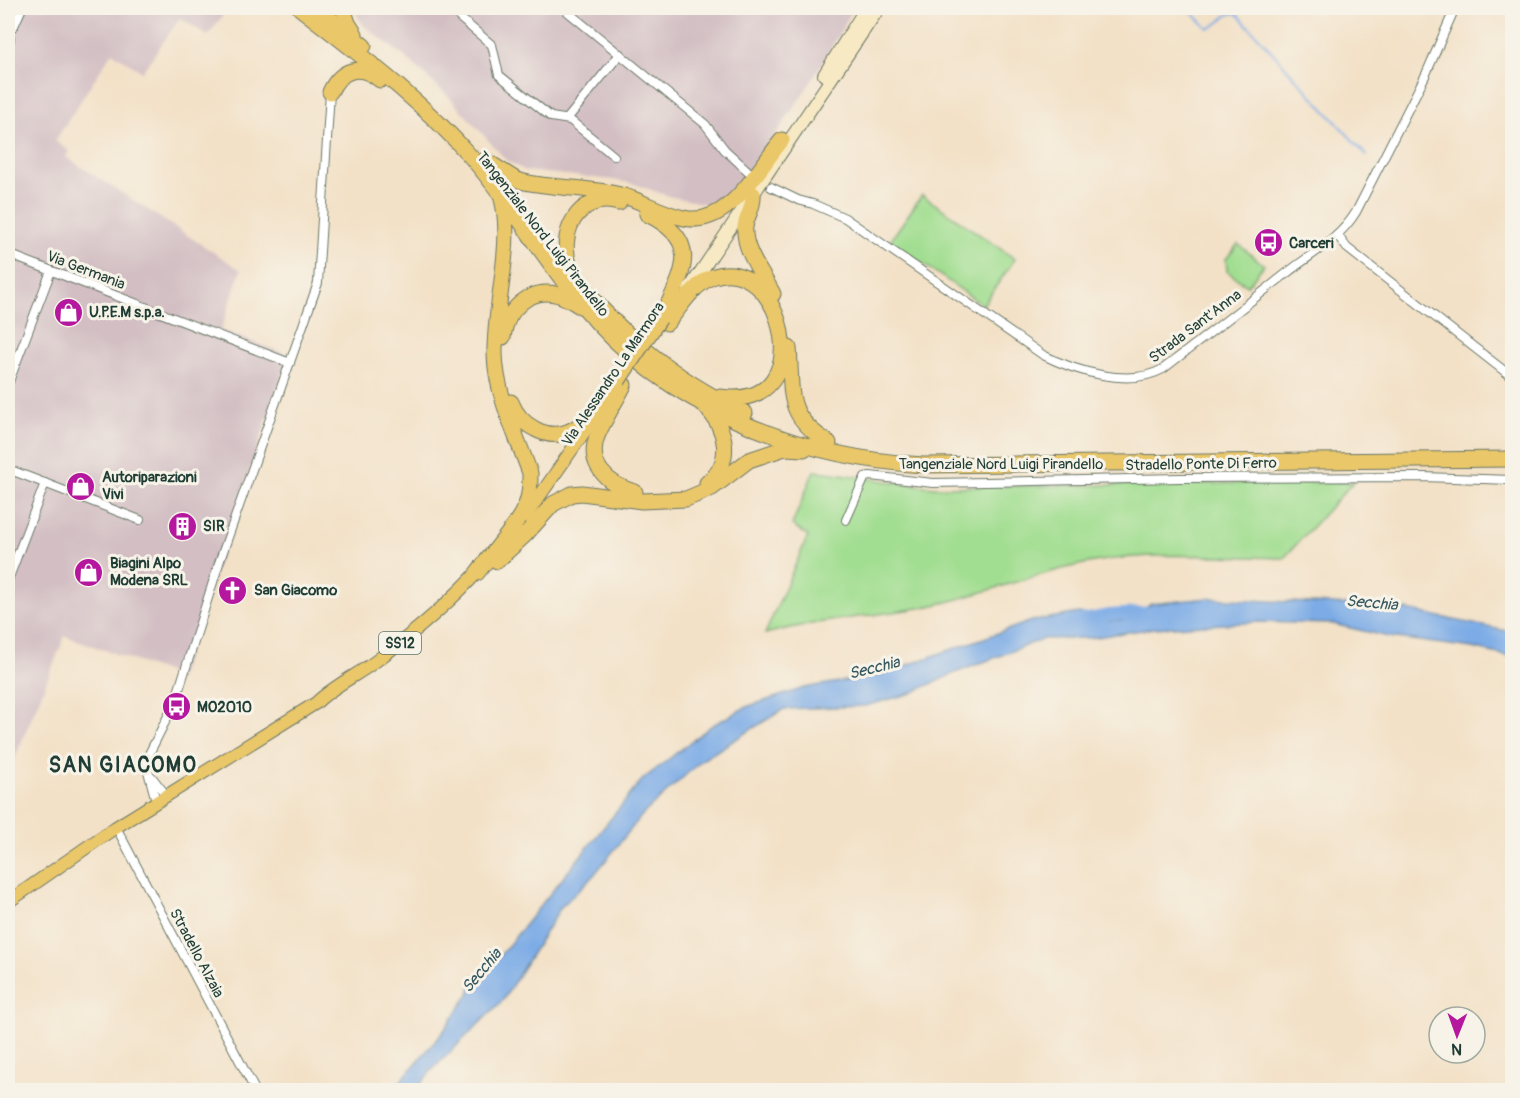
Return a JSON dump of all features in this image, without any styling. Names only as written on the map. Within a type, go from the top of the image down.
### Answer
[{"type":"highway","points":[[300,8],[337,29]]},
{"type":"highway","points":[[317,8],[337,29]]},
{"type":"highway","points":[[343,8],[348,23],[359,42]]},
{"type":"highway","name":"Tangenziale Nord Luigi Pirandello","points":[[337,29],[359,42],[403,77],[445,117],[485,160],[576,280],[629,337],[707,399]]},
{"type":"highway","name":"Tangenziale Nord Luigi Pirandello","points":[[337,29],[440,123],[499,191],[584,308],[622,346],[654,372],[766,432],[872,461],[923,465],[1512,459]]},
{"type":"highway","points":[[330,92],[336,81],[344,74],[358,70],[371,72],[409,103],[420,105]]},
{"type":"highway","points":[[485,160],[524,182],[605,192],[638,201],[676,216],[697,220],[713,216],[731,204],[782,140]]},
{"type":"highway","points":[[477,573],[524,510],[530,482],[530,472],[503,400],[496,370],[497,319],[507,224],[499,191]]},
{"type":"highway","points":[[753,194],[753,204],[745,226],[746,242],[784,317],[794,405],[801,421],[829,448]]},
{"type":"highway","points":[[576,280],[568,263],[565,239],[576,214],[591,204],[600,202],[616,201],[637,209],[660,220],[675,232],[682,244],[684,263],[682,274],[664,321]]},
{"type":"highway","points":[[621,383],[597,436],[596,460],[606,479],[618,488],[656,494],[690,491],[703,486],[714,477],[721,468],[725,454],[725,442],[707,399],[748,398],[771,384],[778,373],[782,358],[780,334],[772,305],[756,284],[739,275],[720,275],[711,277],[694,290],[664,321]]},
{"type":"highway","points":[[584,308],[558,295],[546,293],[533,295],[513,310],[504,328],[502,353],[507,390],[515,413],[526,425],[541,433],[564,434],[575,430],[583,423],[621,383]]},
{"type":"highway","points":[[497,561],[525,535],[552,504],[572,494],[582,493],[642,501],[686,499],[712,488],[749,460],[785,448],[829,448]]},
{"type":"highway","name":"Tangenziale Nord Luigi Pirandello","points":[[829,448],[925,456],[1512,449]]},
{"type":"main road","name":"Via Alessandro La Marmora","points":[[664,321],[866,8]]},
{"type":"main road","name":"Via Alessandro La Marmora","points":[[316,704],[325,694],[374,662],[435,614],[477,573],[530,511],[753,194],[879,8]]},
{"type":"main road","name":"Via Alessandro La Marmora","points":[[8,902],[161,798],[278,726],[316,704],[329,700],[413,642],[441,618],[497,561],[536,514],[621,383]]},
{"type":"street","points":[[8,45],[10,39],[8,31],[14,26],[22,8]]},
{"type":"street","points":[[563,8],[705,124],[725,150],[748,171]]},
{"type":"street","name":"Strada Sant'Anna","points":[[771,187],[845,218],[1042,355],[1075,368],[1128,377],[1149,376],[1163,369],[1290,270],[1338,236],[1356,212],[1426,74],[1455,8]]},
{"type":"street","points":[[460,18],[492,45],[499,75],[550,117],[567,119],[614,156]]},
{"type":"street","points":[[567,119],[620,54]]},
{"type":"street","points":[[161,798],[146,764],[149,754],[175,702],[220,560],[319,277],[330,92]]},
{"type":"street","points":[[1338,236],[1347,248],[1512,377]]},
{"type":"street","name":"Via Germania","points":[[8,254],[290,363]]},
{"type":"street","points":[[8,384],[51,271]]},
{"type":"street","points":[[8,469],[140,520]]},
{"type":"street","name":"Stradello Ponte Di Ferro","points":[[846,520],[865,477],[870,476],[933,483],[1180,477],[1412,477],[1512,480]]},
{"type":"street","points":[[8,580],[45,483]]},
{"type":"street","name":"Stradello Alzaia","points":[[116,827],[255,1090]]},
{"type":"shaded area","points":[[8,8],[228,8],[208,36],[180,18],[142,72],[112,52],[55,141],[69,151],[66,157],[241,270],[221,330],[289,355],[180,677],[65,636],[8,775]]},
{"type":"shaded area","points":[[356,8],[854,8],[813,79],[757,162],[726,197],[706,204],[668,196],[635,184],[614,180],[526,171],[507,161],[450,98],[405,57],[364,26],[357,16]]},
{"type":"green space","points":[[922,195],[1015,259],[983,305],[890,241]]},
{"type":"green space","points":[[1238,244],[1264,265],[1247,286],[1227,271],[1226,259]]},
{"type":"green space","points":[[814,471],[937,487],[1353,482],[1284,558],[1165,556],[1094,562],[936,605],[820,622],[765,634],[808,536],[792,525]]},
{"type":"water","points":[[1209,598],[1393,607],[1512,632],[1512,657],[1472,648],[1389,637],[1333,624],[1259,622],[1154,628],[1091,638],[1043,639],[955,673],[909,694],[865,706],[784,709],[702,760],[643,814],[594,875],[561,907],[503,1000],[431,1071],[416,1090],[393,1090],[443,1032],[469,994],[474,976],[499,957],[642,780],[711,726],[746,707],[804,688],[879,675],[1032,621],[1079,613],[1109,621],[1130,619],[1151,604]]},
{"type":"waterway","points":[[1187,8],[1208,28],[1216,25],[1228,15],[1236,13],[1367,156]]},
{"type":"waterway","name":"Secchia","points":[[1082,620],[1109,615],[1154,612]]},
{"type":"place","name":"Carceri","points":[[1268,243]]},
{"type":"place","name":"U.P.E.M s.p.a.","points":[[68,312]]},
{"type":"place","name":"Autoriparazioni Vivi","points":[[81,486]]},
{"type":"place","name":"SIR","points":[[182,526]]},
{"type":"place","name":"Biagini Alpo Modena SRL","points":[[89,572]]},
{"type":"place","name":"San Giacomo","points":[[233,590]]},
{"type":"place","name":"MO2010","points":[[176,707]]},
{"type":"district","name":"SAN GIACOMO","points":[[123,765]]}]
